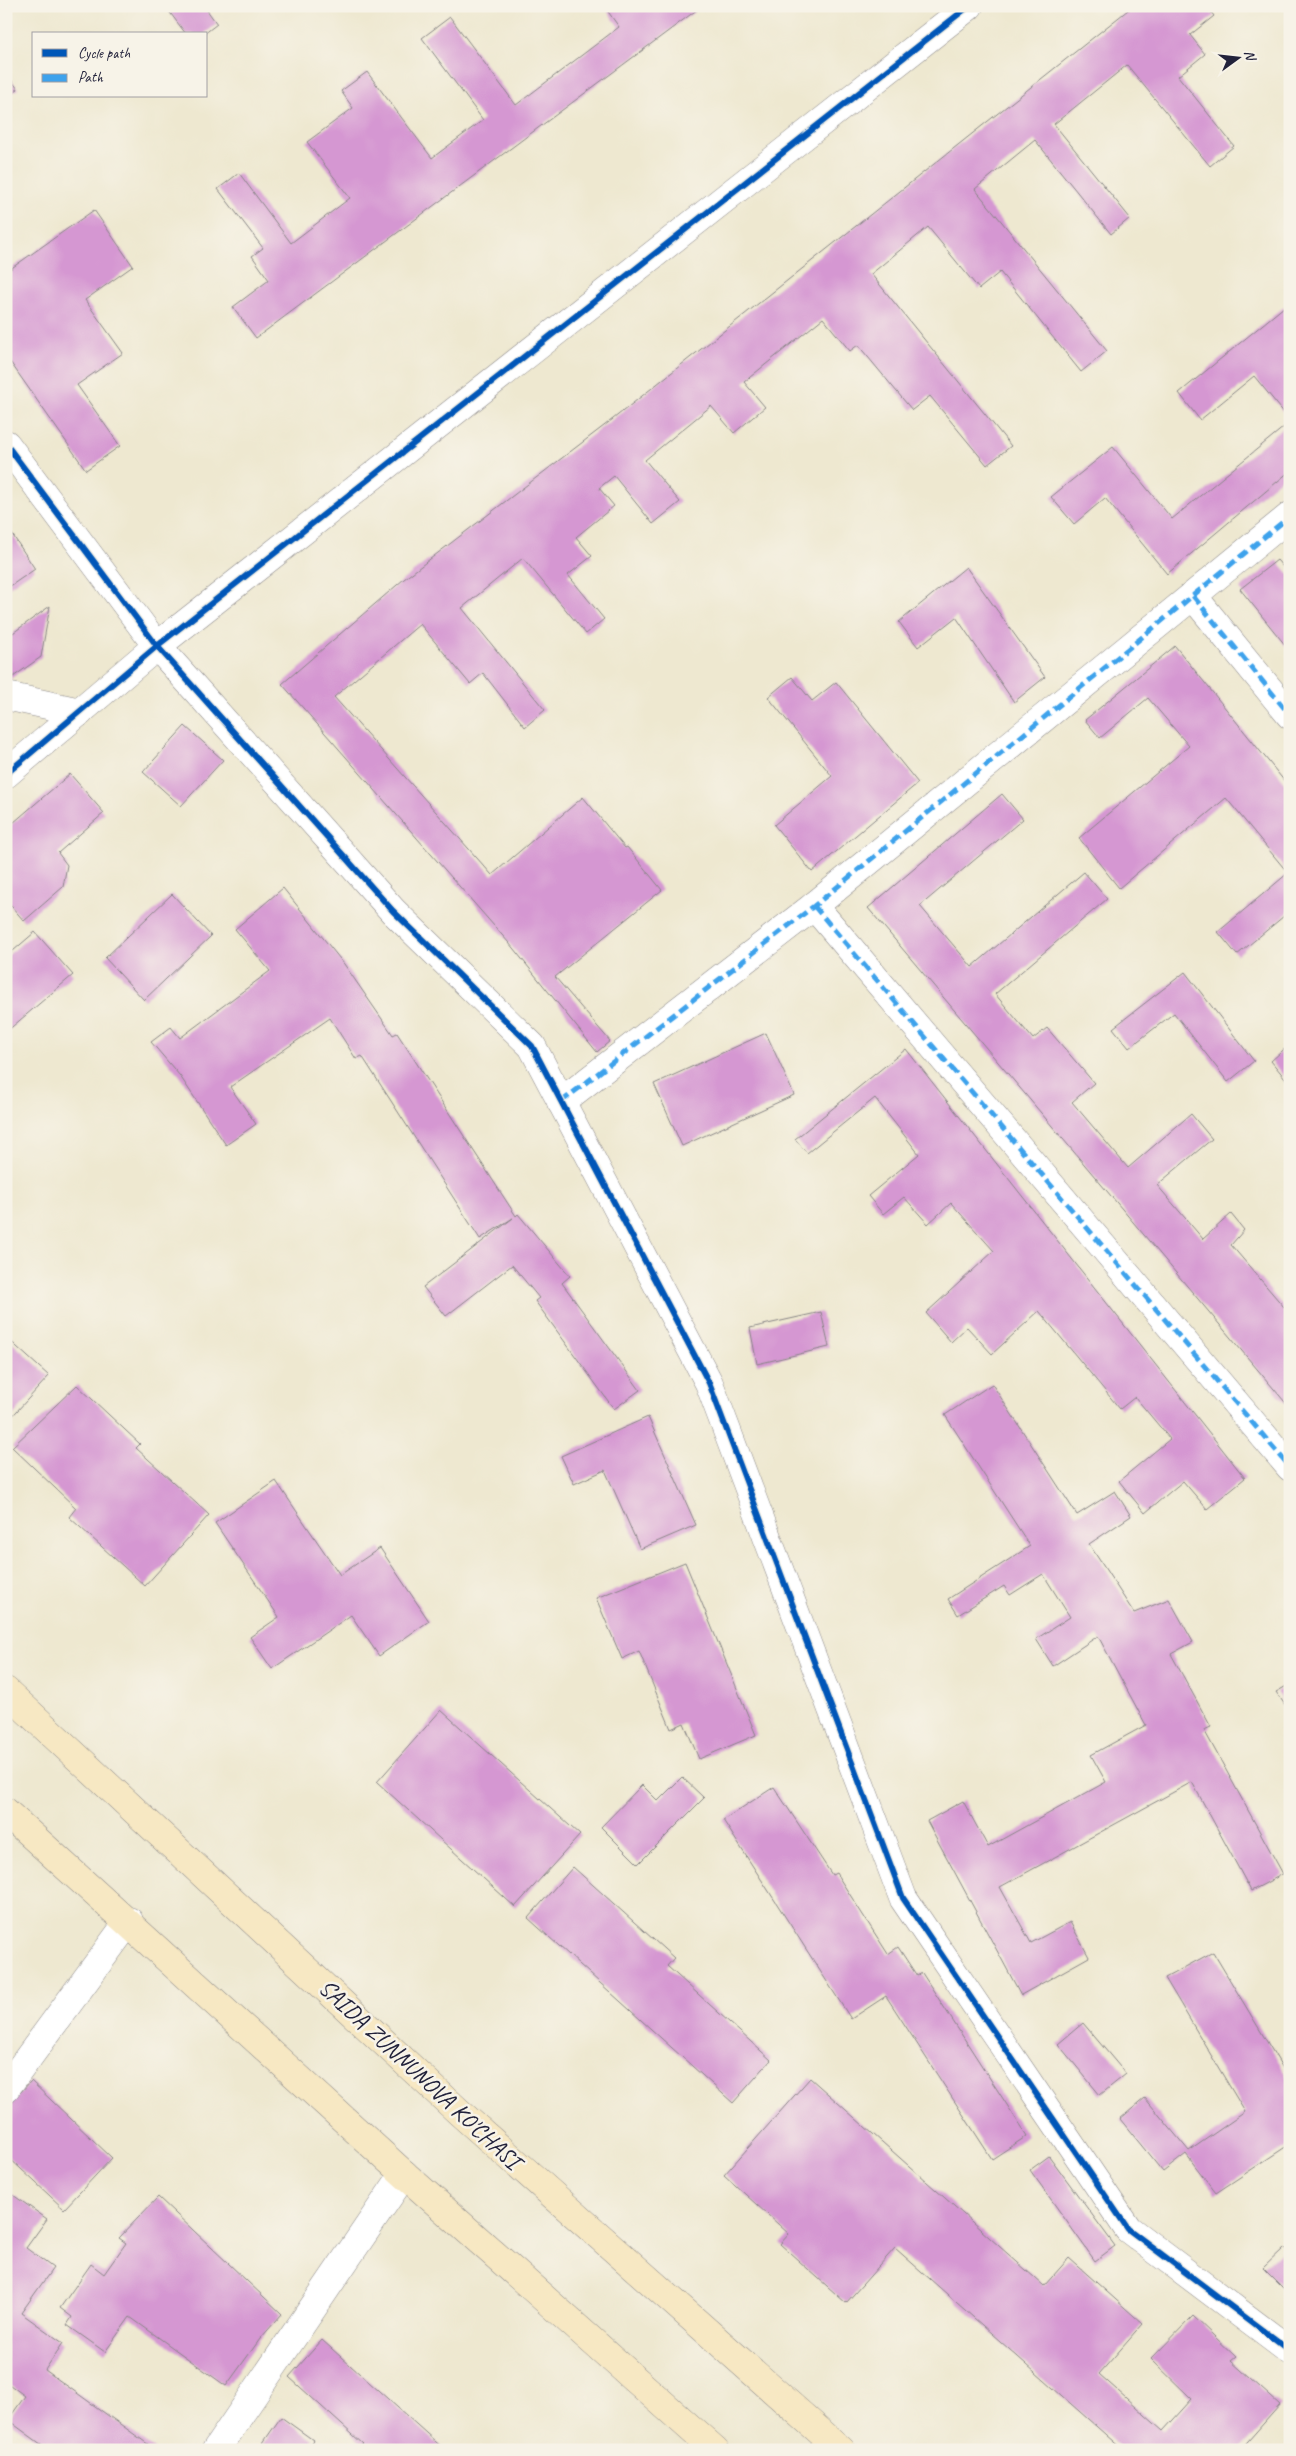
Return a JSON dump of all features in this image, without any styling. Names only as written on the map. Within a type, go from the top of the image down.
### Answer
[{"type":"main road","name":"SAIDA ZUNNUNOVA KO'CHASI","points":[[6,1691],[458,2112],[841,2450]]},
{"type":"main road","points":[[6,1812],[129,1921],[702,2445]]},
{"type":"street","points":[[6,774],[157,646],[969,6]]},
{"type":"street","points":[[6,444],[157,646],[393,910],[532,1046],[709,1383],[903,1898],[1128,2229],[1290,2351]]},
{"type":"street","points":[[561,1102],[814,906],[1290,516]]},
{"type":"street","points":[[1193,596],[1290,715]]},
{"type":"street","points":[[6,696],[80,712]]},
{"type":"street","points":[[814,906],[1290,1467]]},
{"type":"street","points":[[6,2088],[129,1921]]},
{"type":"street","points":[[216,2450],[404,2174]]},
{"type":"building","points":[[165,6],[204,6],[217,24],[207,32],[184,32]]},
{"type":"building","points":[[604,6],[702,6],[256,338],[233,307],[269,280],[252,256],[263,248],[218,189],[239,173],[291,243],[350,198],[307,142],[353,108],[341,91],[367,72],[432,158],[483,120],[422,38],[450,17],[516,105],[619,27]]},
{"type":"building","points":[[1133,6],[1211,6],[1208,8],[1214,16],[1190,35],[1205,54],[1178,76],[1234,146],[1210,166],[1127,65],[1054,124],[1130,218],[1111,234],[1035,140],[975,189],[1107,351],[1081,372],[1000,272],[979,289],[928,227],[871,274],[1011,446],[987,465],[930,396],[912,410],[858,345],[850,351],[823,318],[744,382],[765,407],[734,433],[711,406],[645,460],[680,502],[653,524],[614,476],[599,488],[614,506],[576,537],[592,556],[568,575],[604,619],[586,634],[523,558],[462,608],[545,710],[525,727],[483,673],[470,684],[420,624],[334,697],[492,875],[583,797],[662,890],[555,977],[610,1041],[597,1052],[509,943],[282,684],[404,579],[613,419]]},
{"type":"building","points":[[6,73],[18,89],[6,97]]},
{"type":"building","points":[[94,210],[133,266],[85,300],[123,353],[77,385],[120,446],[86,470],[6,356],[6,272]]},
{"type":"building","points":[[1290,302],[1290,420],[1254,376],[1200,420],[1179,393]]},
{"type":"building","points":[[1290,422],[1290,471],[1167,574],[1105,498],[1074,524],[1051,497],[1113,447],[1172,519]]},
{"type":"building","points":[[6,525],[35,569],[6,589]]},
{"type":"building","points":[[1277,560],[1290,575],[1290,651],[1240,589]]},
{"type":"building","points":[[966,567],[1045,677],[1014,702],[956,617],[918,647],[899,622]]},
{"type":"building","points":[[50,606],[41,657],[6,682],[6,638]]},
{"type":"building","points":[[1175,646],[1290,788],[1290,911],[1237,955],[1218,932],[1288,873],[1226,798],[1119,888],[1079,838],[1189,746],[1148,698],[1100,738],[1085,720]]},
{"type":"building","points":[[792,677],[812,701],[836,682],[918,783],[812,872],[774,825],[832,776],[768,697]]},
{"type":"building","points":[[185,726],[223,760],[181,806],[143,772]]},
{"type":"building","points":[[70,774],[104,813],[58,853],[67,865],[63,887],[24,921],[6,900],[6,829]]},
{"type":"building","points":[[1002,794],[1023,819],[920,906],[972,967],[1084,872],[1107,899],[995,994],[1033,1039],[1047,1028],[1094,1083],[1072,1102],[1128,1168],[1191,1114],[1212,1139],[1157,1185],[1203,1239],[1231,1214],[1244,1230],[1231,1245],[1290,1314],[1290,1408],[868,908]]},
{"type":"building","points":[[283,888],[344,964],[393,1035],[397,1033],[516,1216],[518,1214],[570,1276],[562,1283],[640,1390],[614,1409],[535,1301],[539,1298],[512,1265],[446,1316],[423,1287],[513,1218],[480,1239],[362,1056],[356,1059],[330,1018],[230,1087],[256,1124],[226,1145],[180,1076],[151,1042],[171,1027],[180,1038],[270,971],[235,929]]},
{"type":"building","points":[[172,894],[211,936],[144,1000],[105,958]]},
{"type":"building","points":[[35,932],[73,975],[6,1032],[6,957]]},
{"type":"building","points":[[1185,972],[1254,1061],[1228,1082],[1174,1013],[1129,1048],[1113,1028]]},
{"type":"building","points":[[766,1033],[794,1095],[682,1146],[654,1084]]},
{"type":"building","points":[[1290,1044],[1290,1084],[1271,1061]]},
{"type":"building","points":[[906,1049],[1245,1478],[1207,1509],[1183,1481],[1145,1513],[1119,1481],[1170,1439],[1135,1397],[1120,1409],[1039,1311],[992,1354],[967,1327],[951,1342],[926,1313],[994,1251],[951,1203],[928,1224],[904,1197],[883,1214],[868,1196],[919,1154],[875,1098],[807,1153],[795,1139]]},
{"type":"building","points":[[821,1312],[829,1347],[757,1364],[750,1328]]},
{"type":"building","points":[[6,1337],[49,1376],[6,1423]]},
{"type":"building","points":[[992,1384],[1077,1515],[1115,1491],[1131,1516],[1089,1544],[1134,1613],[1169,1599],[1193,1642],[1171,1654],[1211,1727],[1204,1730],[1283,1874],[1251,1891],[1192,1782],[1000,1887],[1031,1943],[1070,1922],[1089,1957],[1021,1995],[927,1821],[963,1801],[988,1847],[1106,1782],[1091,1755],[1146,1725],[1098,1636],[1053,1666],[1036,1639],[1070,1617],[1043,1574],[1010,1595],[1004,1586],[958,1615],[948,1599],[1030,1546],[945,1415]]},
{"type":"building","points":[[77,1385],[140,1444],[136,1448],[209,1515],[145,1586],[69,1517],[76,1508],[12,1447]]},
{"type":"building","points":[[648,1417],[696,1525],[640,1549],[605,1470],[574,1484],[561,1456]]},
{"type":"building","points":[[276,1481],[340,1575],[380,1548],[429,1621],[379,1656],[351,1615],[272,1669],[250,1637],[279,1617],[215,1523]]},
{"type":"building","points":[[685,1562],[756,1735],[699,1759],[684,1723],[671,1729],[639,1651],[622,1659],[596,1598]]},
{"type":"building","points":[[1290,1684],[1290,1712],[1276,1692]]},
{"type":"building","points":[[441,1710],[580,1835],[515,1907],[377,1782]]},
{"type":"building","points":[[682,1777],[704,1798],[638,1864],[601,1827],[642,1785],[658,1801]]},
{"type":"building","points":[[774,1787],[832,1875],[836,1873],[888,1954],[898,1947],[917,1976],[922,1973],[1027,2136],[992,2159],[886,1996],[851,2019],[723,1820]]},
{"type":"building","points":[[573,1867],[674,1958],[667,1966],[771,2060],[733,2103],[528,1918]]},
{"type":"building","points":[[1213,1952],[1290,2080],[1290,2144],[1216,2193],[1186,2154],[1163,2172],[1120,2119],[1145,2098],[1189,2151],[1245,2112],[1165,1978]]},
{"type":"building","points":[[1083,2023],[1126,2074],[1100,2095],[1058,2044]]},
{"type":"building","points":[[810,2078],[1044,2286],[1069,2258],[1143,2324],[1099,2374],[1163,2431],[1192,2399],[1151,2359],[1193,2316],[1236,2357],[1231,2361],[1280,2405],[1240,2450],[1123,2450],[895,2248],[846,2303],[780,2244],[789,2234],[724,2175]]},
{"type":"building","points":[[31,2081],[112,2158],[64,2209],[6,2155],[6,2108]]},
{"type":"building","points":[[1049,2156],[1115,2246],[1095,2261],[1030,2170]]},
{"type":"building","points":[[6,2190],[47,2219],[26,2248],[53,2268],[21,2313],[63,2343],[45,2370],[156,2450],[49,2450],[8,2420],[25,2396],[6,2382]]},
{"type":"building","points":[[158,2197],[282,2314],[260,2339],[226,2386],[130,2317],[105,2352],[67,2325],[72,2317],[60,2308],[91,2264],[104,2274],[126,2243],[119,2238]]},
{"type":"building","points":[[1284,2248],[1290,2254],[1290,2295],[1263,2268]]},
{"type":"building","points":[[322,2340],[445,2450],[357,2450],[363,2444],[289,2377]]},
{"type":"building","points":[[281,2417],[313,2440],[306,2450],[258,2450]]},
{"type":"marked path","points":[[561,1102],[814,906],[1290,516]]},
{"type":"marked path","points":[[1193,596],[1290,715]]},
{"type":"marked path","points":[[814,906],[1290,1467]]},
{"type":"cycle path","points":[[6,774],[157,646],[969,6]]},
{"type":"cycle path","points":[[6,444],[157,646],[393,911],[532,1046],[709,1383],[903,1898],[1128,2229],[1290,2351]]}]
